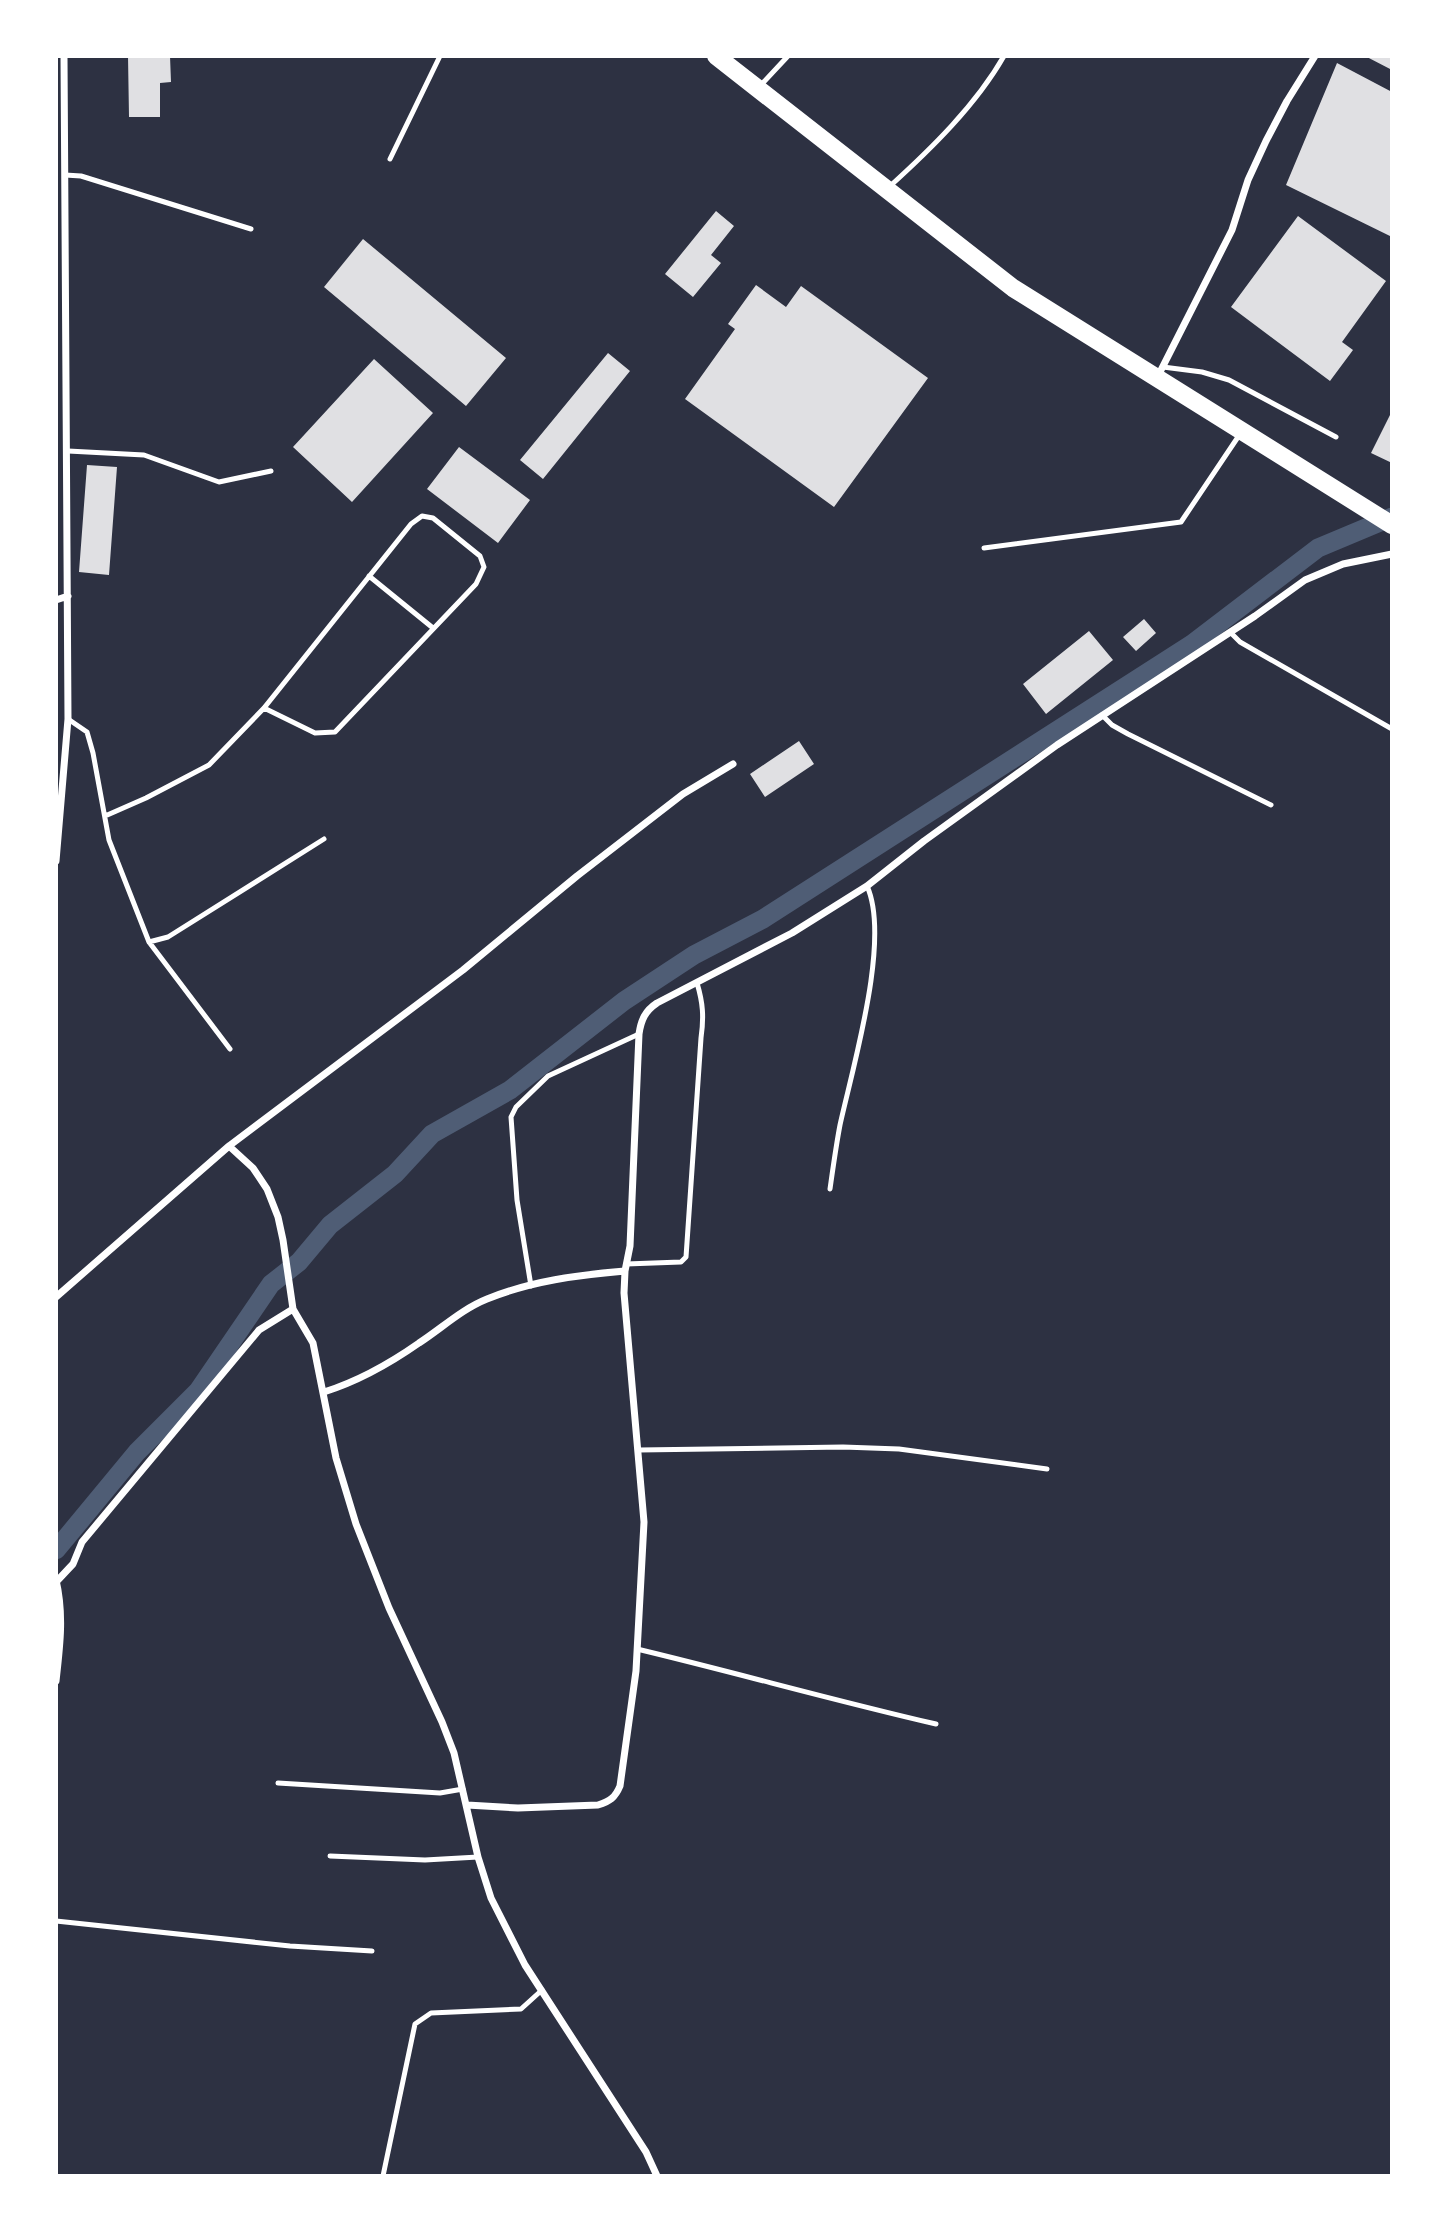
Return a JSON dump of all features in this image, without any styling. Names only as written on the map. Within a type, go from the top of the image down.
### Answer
[{"type":"main road","points":[[716,56],[1013,288],[1160,373],[1242,431],[1392,525]]},
{"type":"street","points":[[56,861],[68,719],[64,56]]},
{"type":"street","points":[[1160,373],[1232,230],[1248,180],[1266,141],[1315,56]]},
{"type":"street","points":[[467,1805],[575,1807],[609,1802],[616,1796],[620,1786],[637,1649],[644,1522],[630,1372],[626,1268],[631,1233],[640,1022],[650,1007],[792,933],[867,886],[935,833],[1102,715],[1311,577],[1343,564],[1392,554]]},
{"type":"street","points":[[56,600],[68,596]]},
{"type":"street","points":[[56,1297],[229,1146],[463,970],[577,876],[683,794],[733,764]]},
{"type":"street","points":[[229,1146],[253,1168],[267,1189],[284,1240],[285,1265],[293,1309],[313,1343],[335,1458],[356,1524],[389,1608],[454,1753],[478,1857],[491,1898],[525,1965],[646,2152],[657,2176]]},
{"type":"street","points":[[324,1392],[365,1377],[402,1355],[456,1316],[487,1299],[566,1278],[626,1268]]},
{"type":"street","points":[[56,1681],[62,1633],[56,1580],[72,1564],[82,1542],[259,1330],[293,1309]]},
{"type":"lane","points":[[390,159],[440,56]]},
{"type":"lane","points":[[758,89],[788,56]]},
{"type":"lane","points":[[887,189],[971,103],[1004,56]]},
{"type":"lane","points":[[65,175],[81,176],[251,229]]},
{"type":"lane","points":[[1160,373],[1202,372],[1229,380],[1336,437]]},
{"type":"lane","points":[[984,548],[1181,522],[1242,431]]},
{"type":"lane","points":[[68,451],[145,455],[219,482],[271,471]]},
{"type":"lane","points":[[105,816],[209,765],[264,708],[411,524],[422,516],[433,518],[480,556],[484,567],[476,584],[335,732],[315,733],[264,708]]},
{"type":"lane","points":[[369,576],[433,628]]},
{"type":"lane","points":[[1230,632],[1240,642],[1392,729]]},
{"type":"lane","points":[[1102,715],[1112,725],[1128,734],[1271,805]]},
{"type":"lane","points":[[68,719],[87,732],[109,840],[149,942],[230,1049]]},
{"type":"lane","points":[[149,942],[168,937],[324,839]]},
{"type":"lane","points":[[830,1189],[839,1129],[866,1010],[876,934],[873,899],[867,886]]},
{"type":"lane","points":[[626,1268],[681,1262],[686,1257],[704,1017],[697,983]]},
{"type":"lane","points":[[531,1286],[517,1200],[511,1117],[516,1107],[548,1076],[639,1034]]},
{"type":"lane","points":[[639,1450],[855,1447],[912,1451],[1047,1469]]},
{"type":"lane","points":[[637,1649],[936,1724]]},
{"type":"lane","points":[[278,1783],[440,1793],[464,1789]]},
{"type":"lane","points":[[330,1856],[402,1860],[478,1857]]},
{"type":"lane","points":[[56,1921],[263,1944],[372,1951]]},
{"type":"lane","points":[[383,2176],[415,2024],[431,2013],[440,2011],[521,2009],[542,1990]]},
{"type":"building","points":[[128,56],[170,56],[171,82],[160,83],[160,117],[129,117]]},
{"type":"building","points":[[1365,56],[1392,56],[1392,70]]},
{"type":"building","points":[[1337,63],[1392,92],[1392,237],[1286,185]]},
{"type":"building","points":[[716,211],[734,226],[711,255],[721,263],[693,297],[665,274]]},
{"type":"building","points":[[1298,216],[1386,281],[1342,342],[1353,350],[1330,381],[1231,307]]},
{"type":"building","points":[[363,239],[506,358],[466,406],[324,287]]},
{"type":"building","points":[[756,285],[786,307],[801,286],[928,378],[834,507],[685,399],[735,329],[728,324]]},
{"type":"building","points":[[608,353],[630,371],[543,479],[520,460]]},
{"type":"building","points":[[374,359],[433,413],[352,502],[293,447]]},
{"type":"building","points":[[1392,411],[1392,463],[1371,453]]},
{"type":"building","points":[[459,447],[530,500],[498,543],[427,489]]},
{"type":"building","points":[[87,465],[117,467],[109,575],[79,572]]},
{"type":"building","points":[[1144,619],[1156,633],[1136,651],[1123,637]]},
{"type":"building","points":[[1089,631],[1113,660],[1046,714],[1023,684]]},
{"type":"building","points":[[799,741],[814,764],[765,797],[750,774]]},
{"type":"waterway","points":[[56,1550],[137,1452],[198,1391],[271,1284],[299,1262],[330,1225],[395,1174],[432,1134],[510,1090],[624,1001],[694,955],[763,919],[1192,644],[1318,548],[1392,517]]}]
